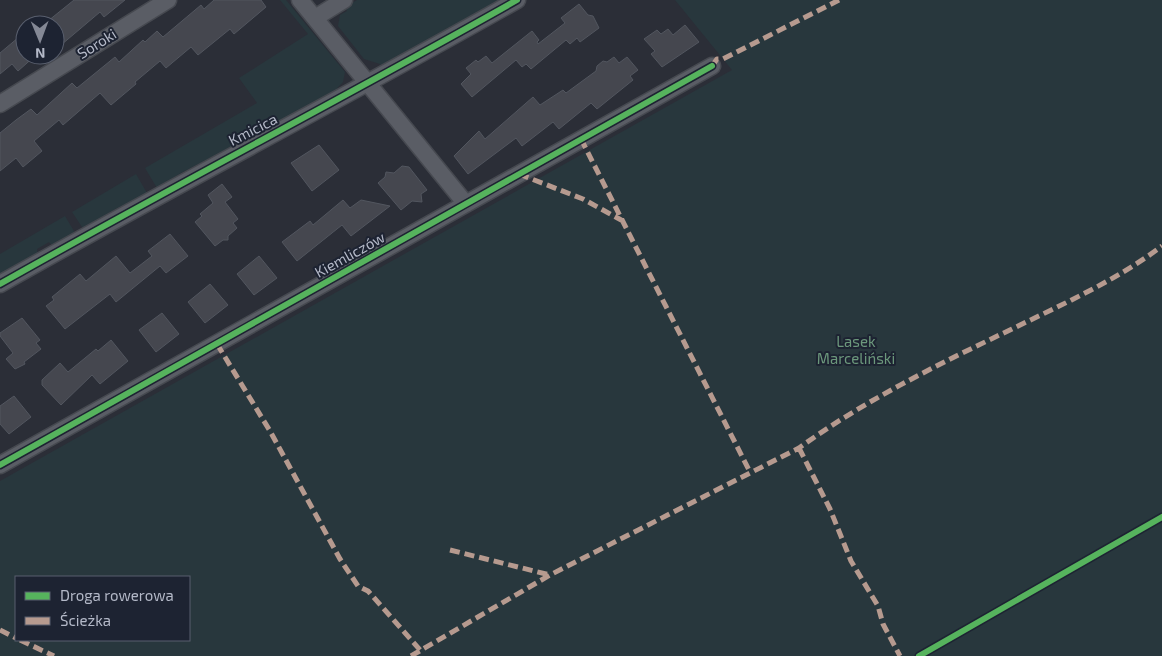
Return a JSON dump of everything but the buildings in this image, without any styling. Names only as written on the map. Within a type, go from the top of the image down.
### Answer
[{"type":"street","name":"Soroki","points":[[0,104],[168,0]]},
{"type":"street","points":[[300,0],[466,204]]},
{"type":"street","points":[[315,18],[344,0]]},
{"type":"street","name":"Kmicica","points":[[0,284],[205,169],[370,84],[517,0]]},
{"type":"street","name":"Kiemliczów","points":[[0,465],[712,66]]},
{"type":"green space","points":[[280,0],[286,0],[345,72],[343,82],[337,88],[340,91],[181,173],[157,188],[145,168],[257,103],[239,78],[308,34]]},
{"type":"green space","points":[[357,0],[503,0],[382,68],[380,64],[364,59],[338,26],[340,15],[347,11],[345,7]]},
{"type":"green space","name":"Lasek Marceliński","points":[[675,0],[1162,0],[1162,656],[0,656],[0,481],[732,70]]},
{"type":"green space","points":[[136,174],[147,193],[110,212],[107,216],[85,228],[82,227],[72,212]]},
{"type":"green space","points":[[65,216],[74,231],[74,235],[53,247],[49,242],[37,249],[38,255],[23,261],[0,277],[0,254]]},
{"type":"marked path","points":[[712,66],[717,59],[723,59],[839,0]]},
{"type":"marked path","points":[[581,139],[750,472]]},
{"type":"marked path","points":[[519,174],[583,199],[623,221]]},
{"type":"marked path","points":[[411,656],[550,575],[799,448],[876,398],[1108,281],[1162,246]]},
{"type":"marked path","points":[[217,344],[270,431],[340,559],[358,586],[368,591],[420,650]]},
{"type":"marked path","points":[[799,448],[830,509],[851,561],[878,606],[883,624],[900,656]]},
{"type":"marked path","points":[[450,550],[550,575]]},
{"type":"marked path","points":[[0,630],[15,638]]},
{"type":"marked path","points":[[22,641],[54,656]]},
{"type":"cycle path","points":[[0,284],[517,0]]},
{"type":"cycle path","points":[[0,465],[712,66]]},
{"type":"cycle path","points":[[919,656],[1162,517]]}]
